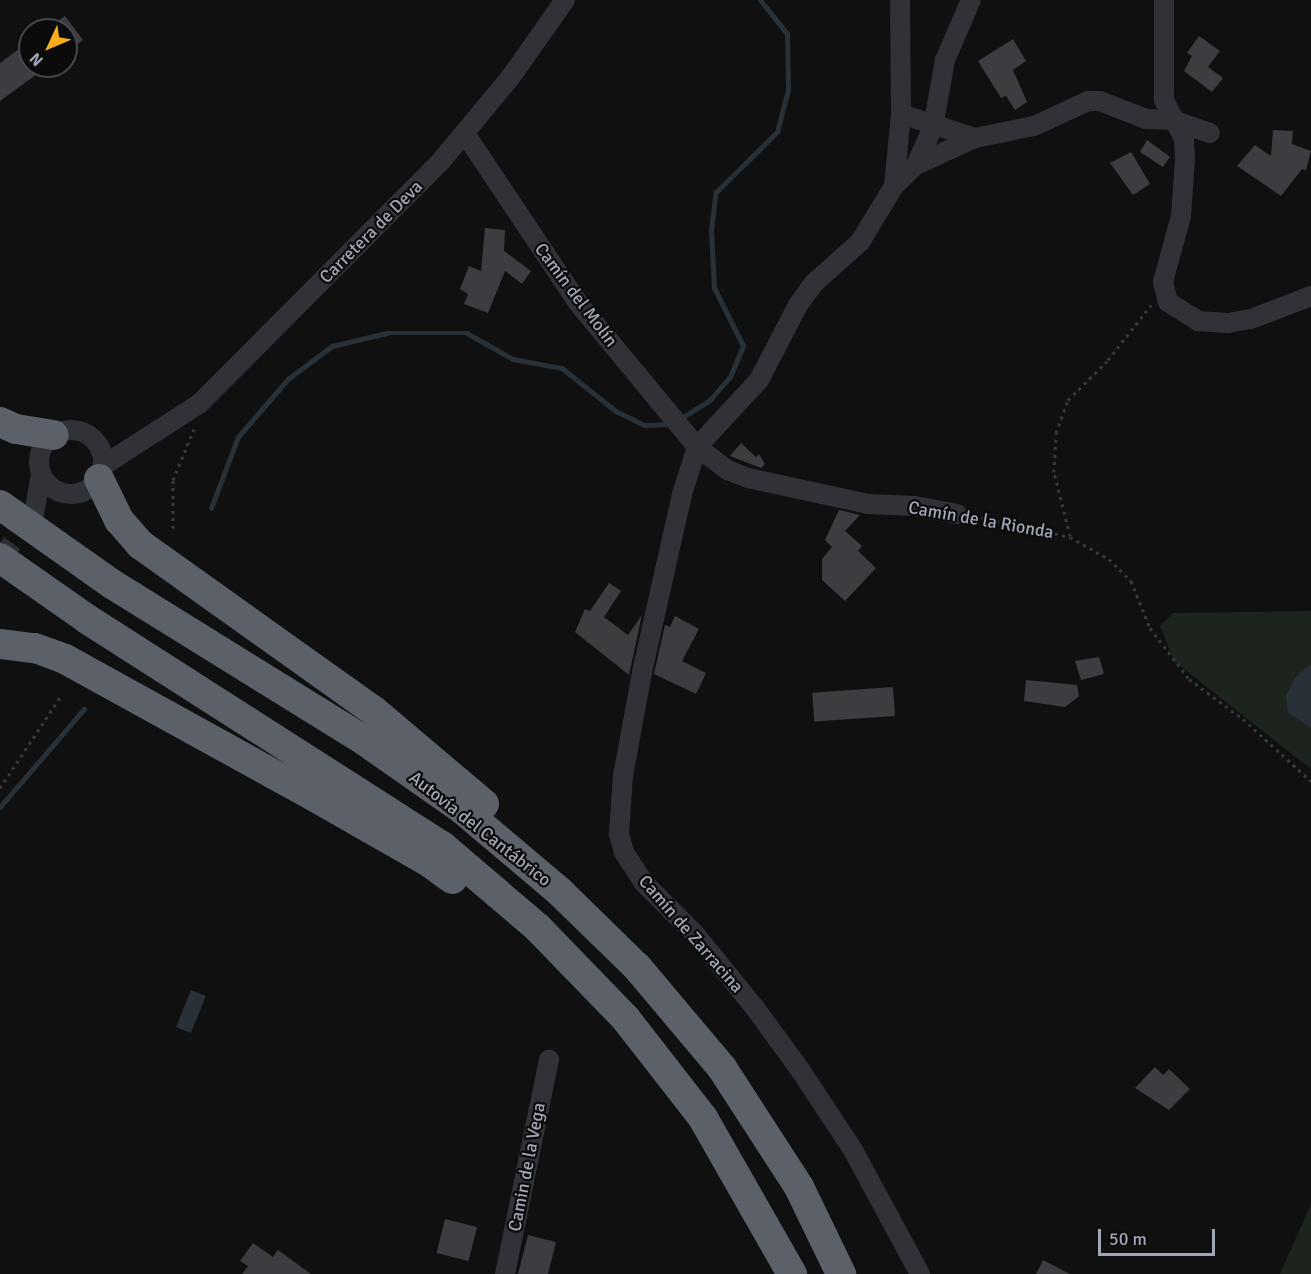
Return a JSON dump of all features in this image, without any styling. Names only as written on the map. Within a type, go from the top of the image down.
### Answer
[{"type":"highway","points":[[0,422],[16,429],[54,435]]},
{"type":"highway","points":[[101,472],[119,520],[141,544],[374,711],[472,793],[541,854],[606,920],[637,967]]},
{"type":"highway","name":"Autovía del Cantábrico","points":[[0,505],[112,584],[365,741],[462,809],[559,891],[637,967],[722,1068],[799,1187],[841,1274]]},
{"type":"highway","name":"Autovía del Cantábrico","points":[[0,558],[87,619],[442,846],[537,927],[626,1019],[703,1118],[792,1274]]},
{"type":"highway","points":[[0,644],[35,648],[65,659],[305,791],[429,862],[526,937],[616,1029],[688,1124],[780,1274]]},
{"type":"street","name":"Carretera de Deva","points":[[101,472],[148,435],[199,404],[466,135],[565,0]]},
{"type":"street","points":[[894,186],[901,114],[900,0]]},
{"type":"street","points":[[916,165],[933,126],[945,60],[971,0]]},
{"type":"street","points":[[1164,0],[1162,85],[1172,120],[1184,139],[1184,197],[1163,282],[1168,302],[1198,321],[1251,319],[1311,296]]},
{"type":"street","points":[[690,440],[751,390],[798,305],[814,283],[860,242],[894,186],[916,165],[975,138],[1034,126],[1088,101],[1112,104],[1146,119],[1172,120],[1210,133]]},
{"type":"street","points":[[901,114],[975,138]]},
{"type":"street","name":"Camín del Molín","points":[[466,135],[578,303],[690,440]]},
{"type":"street","points":[[41,474],[54,489],[66,494],[79,494],[101,472],[101,449],[93,438],[77,430],[54,435],[41,450],[41,474],[34,514],[66,494]]},
{"type":"street","name":"Carretera de Deva","points":[[93,438],[111,443],[148,435]]},
{"type":"street","name":"Camín de la Rionda","points":[[690,440],[728,470],[748,478],[868,504],[915,506],[957,514]]},
{"type":"street","name":"Camín de Zarracina","points":[[690,440],[680,505],[622,776],[619,834],[624,852],[644,884],[694,934],[756,1008],[801,1071],[853,1150],[920,1274]]},
{"type":"street","name":"Camin de la Vega","points":[[505,1274],[549,1059]]},
{"type":"path","points":[[1070,537],[1054,472],[1060,422],[1068,400],[1134,329],[1163,282]]},
{"type":"path","name":"Camín de la Rionda","points":[[957,514],[1009,521],[1070,537],[1109,559],[1126,575],[1150,628],[1189,679],[1243,719],[1311,781]]},
{"type":"path","points":[[0,788],[61,696]]},
{"type":"shaded area","points":[[1311,611],[1311,769],[1174,661],[1160,626],[1173,613]]},
{"type":"shaded area","points":[[1311,664],[1311,728],[1288,713],[1286,696],[1295,678]]},
{"type":"shaded area","points":[[191,990],[206,996],[191,1033],[176,1027]]},
{"type":"shaded area","points":[[1311,1204],[1311,1274],[1280,1274]]},
{"type":"building","points":[[78,33],[83,40],[78,44]]},
{"type":"building","points":[[1199,36],[1220,51],[1208,67],[1223,78],[1212,92],[1184,71],[1192,56],[1187,53]]},
{"type":"building","points":[[1013,39],[1026,61],[1013,70],[1027,102],[1015,110],[1006,96],[1001,98],[978,61]]},
{"type":"building","points":[[18,50],[18,78],[32,78],[0,101],[0,63]]},
{"type":"building","points":[[1273,130],[1293,131],[1292,144],[1311,151],[1306,170],[1302,169],[1281,196],[1237,166],[1255,145],[1271,156]]},
{"type":"building","points":[[1147,140],[1170,157],[1163,167],[1140,152]]},
{"type":"building","points":[[1131,152],[1150,184],[1133,195],[1110,163]]},
{"type":"building","points":[[485,228],[505,230],[504,251],[531,271],[522,284],[505,271],[488,313],[464,304],[468,294],[460,289],[469,266],[481,271]]},
{"type":"building","points":[[741,443],[756,457],[759,454],[765,464],[761,468],[730,456]]},
{"type":"building","points":[[839,510],[860,515],[845,531],[862,546],[858,551],[876,568],[845,601],[822,580],[822,559],[832,547],[825,540]]},
{"type":"building","points":[[609,583],[621,591],[604,617],[628,635],[642,615],[629,675],[575,632],[585,609],[590,611]]},
{"type":"building","points":[[675,616],[699,629],[682,661],[706,673],[696,694],[654,674],[665,625],[670,627]]},
{"type":"building","points":[[1099,657],[1104,674],[1081,680],[1075,661]]},
{"type":"building","points":[[1026,680],[1077,685],[1079,696],[1065,707],[1024,701]]},
{"type":"building","points":[[893,687],[895,716],[814,722],[812,693]]},
{"type":"building","points":[[1155,1067],[1163,1075],[1169,1069],[1190,1089],[1169,1110],[1135,1088]]},
{"type":"building","points":[[445,1219],[477,1227],[469,1261],[437,1253]]},
{"type":"building","points":[[528,1235],[556,1242],[548,1274],[518,1274]]},
{"type":"building","points":[[253,1243],[273,1257],[278,1250],[311,1274],[242,1274],[248,1266],[240,1261]]},
{"type":"building","points":[[1043,1260],[1070,1274],[1036,1274]]},
{"type":"waterway","points":[[680,419],[709,401],[730,377],[743,346],[714,288],[711,230],[716,192],[777,132],[788,90],[787,34],[760,0]]},
{"type":"waterway","points":[[211,508],[238,437],[288,379],[332,346],[387,333],[467,333],[513,359],[562,368],[616,411],[645,425],[672,424]]},
{"type":"waterway","points":[[0,807],[84,709]]},
{"type":"tunnel","points":[[0,559],[33,516]]}]
